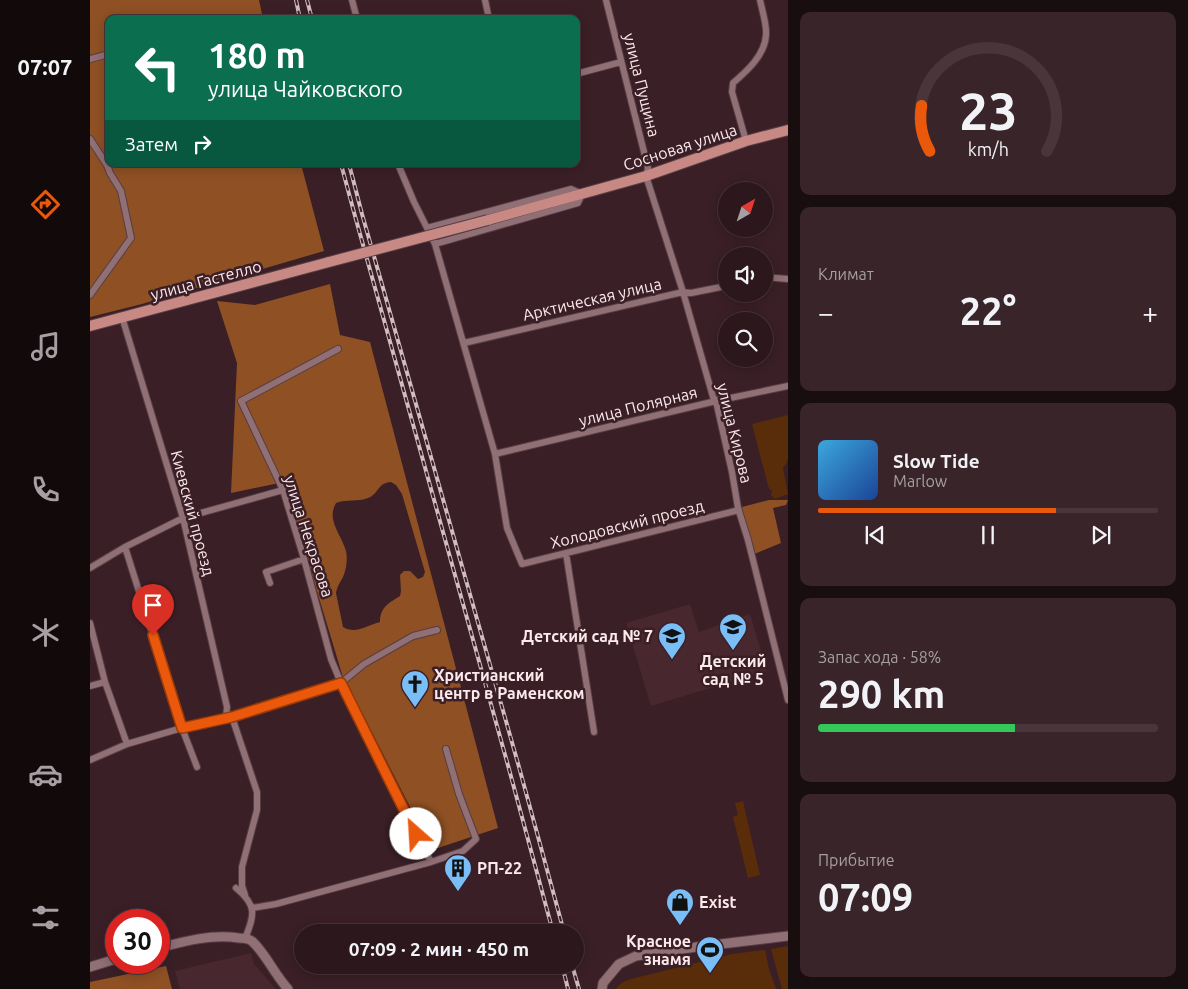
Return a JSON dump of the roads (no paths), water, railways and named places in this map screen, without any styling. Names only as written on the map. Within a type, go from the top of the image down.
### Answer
[{"type":"main road","name":"Сосновая улица","points":[[488,220],[646,176],[746,141],[788,130]]},
{"type":"main road","name":"улица Гастелло","points":[[90,326],[488,220]]},
{"type":"main road","points":[[170,945],[198,939],[225,936],[252,941],[288,989]]},
{"type":"main road","points":[[602,989],[603,983],[619,964],[636,956],[788,936]]},
{"type":"main road","points":[[90,967],[105,963]]},
{"type":"street","points":[[352,0],[357,15]]},
{"type":"street","points":[[485,0],[488,15]]},
{"type":"street","name":"улица Пущина","points":[[606,0],[648,168],[646,176]]},
{"type":"street","points":[[746,141],[732,92],[732,83],[752,64],[764,45],[766,34],[760,0]]},
{"type":"street","points":[[90,59],[105,55]]},
{"type":"street","points":[[580,73],[622,62]]},
{"type":"street","points":[[90,139],[105,160]]},
{"type":"street","points":[[90,294],[131,238],[121,191],[110,173],[109,167]]},
{"type":"street","points":[[399,167],[435,244],[495,454]]},
{"type":"street","name":"улица Кирова","points":[[646,176],[683,292],[713,397],[716,401],[739,510],[788,700]]},
{"type":"street","points":[[427,228],[572,189],[582,194],[578,203],[435,244]]},
{"type":"street","points":[[773,278],[788,279]]},
{"type":"street","name":"Арктическая улица","points":[[464,343],[683,292],[691,293],[718,288]]},
{"type":"street","name":"Киевский проезд","points":[[122,318],[182,518],[229,717],[256,792],[257,810],[242,867],[242,886],[245,895]]},
{"type":"street","name":"улица Некрасова","points":[[338,350],[241,401],[283,490],[331,659],[341,683],[430,862]]},
{"type":"street","name":"улица Полярная","points":[[495,454],[716,401],[788,386]]},
{"type":"street","name":"Холодовский проезд","points":[[495,454],[507,528],[522,564],[739,510]]},
{"type":"street","points":[[90,568],[125,547],[182,518],[283,490]]},
{"type":"street","points":[[125,547],[182,728],[197,767]]},
{"type":"street","points":[[566,554],[594,732]]},
{"type":"street","points":[[270,584],[266,572],[304,559]]},
{"type":"street","points":[[90,623],[105,682],[127,744]]},
{"type":"street","points":[[90,760],[127,744],[229,717],[341,683],[364,664],[413,636],[437,630]]},
{"type":"street","points":[[90,686],[105,682]]},
{"type":"street","points":[[252,908],[276,904],[430,862],[463,851],[476,838],[458,794],[446,749]]},
{"type":"street","points":[[236,888],[245,895],[252,908],[253,916],[245,939]]},
{"type":"railway","points":[[296,0],[299,15]]},
{"type":"railway","points":[[307,0],[311,15]]},
{"type":"railway","points":[[342,167],[551,924]]},
{"type":"railway","points":[[350,167],[562,924]]},
{"type":"railway","points":[[564,974],[568,989]]},
{"type":"railway","points":[[575,974],[579,989]]},
{"type":"place","name":"Детский сад № 5","points":[[733,651]]},
{"type":"place","name":"Детский сад № 7","points":[[672,660]]},
{"type":"place","name":"Христианский центр в Раменском","points":[[415,708]]},
{"type":"place","name":"РП-22","points":[[458,892]]},
{"type":"place","name":"Exist","points":[[680,926]]},
{"type":"place","name":"Красное знамя","points":[[710,974]]}]
